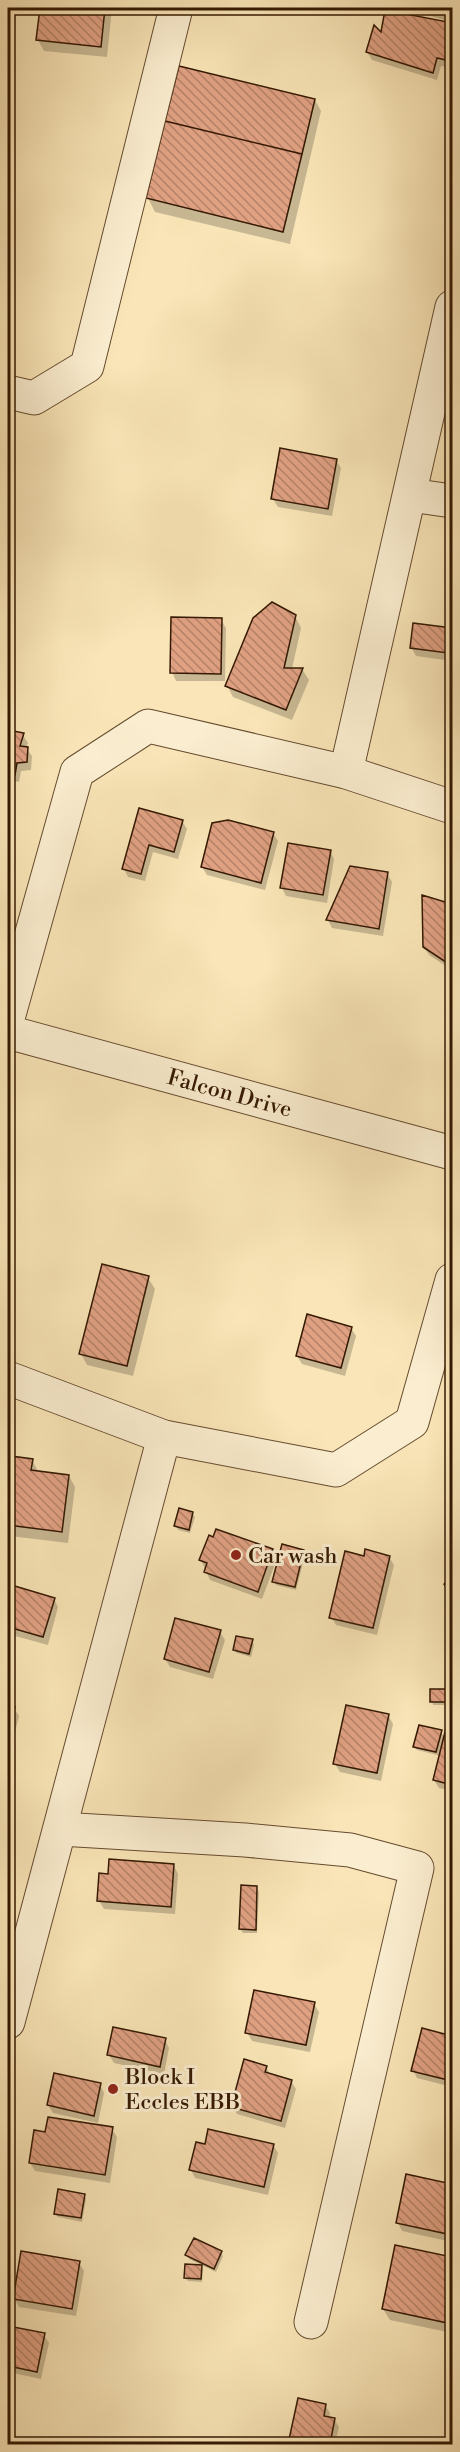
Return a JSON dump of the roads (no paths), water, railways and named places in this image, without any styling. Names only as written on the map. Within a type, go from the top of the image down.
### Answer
[{"type":"street","points":[[8,392],[34,398],[87,366],[176,8]]},
{"type":"street","points":[[346,772],[453,308]]},
{"type":"street","points":[[410,495],[453,501]]},
{"type":"street","points":[[8,1018],[78,772],[148,726],[346,772],[453,807]]},
{"type":"street","name":"Falcon Drive","points":[[8,1032],[453,1153]]},
{"type":"street","points":[[8,1378],[164,1437],[336,1470],[412,1422],[453,1280]]},
{"type":"street","points":[[8,2022],[164,1437]]},
{"type":"street","points":[[60,1829],[245,1840],[350,1850],[417,1868],[311,2322]]},
{"type":"place","name":"Car wash","points":[[236,1555]]},
{"type":"place","name":"Block I Eccles EBB","points":[[113,2089]]}]
